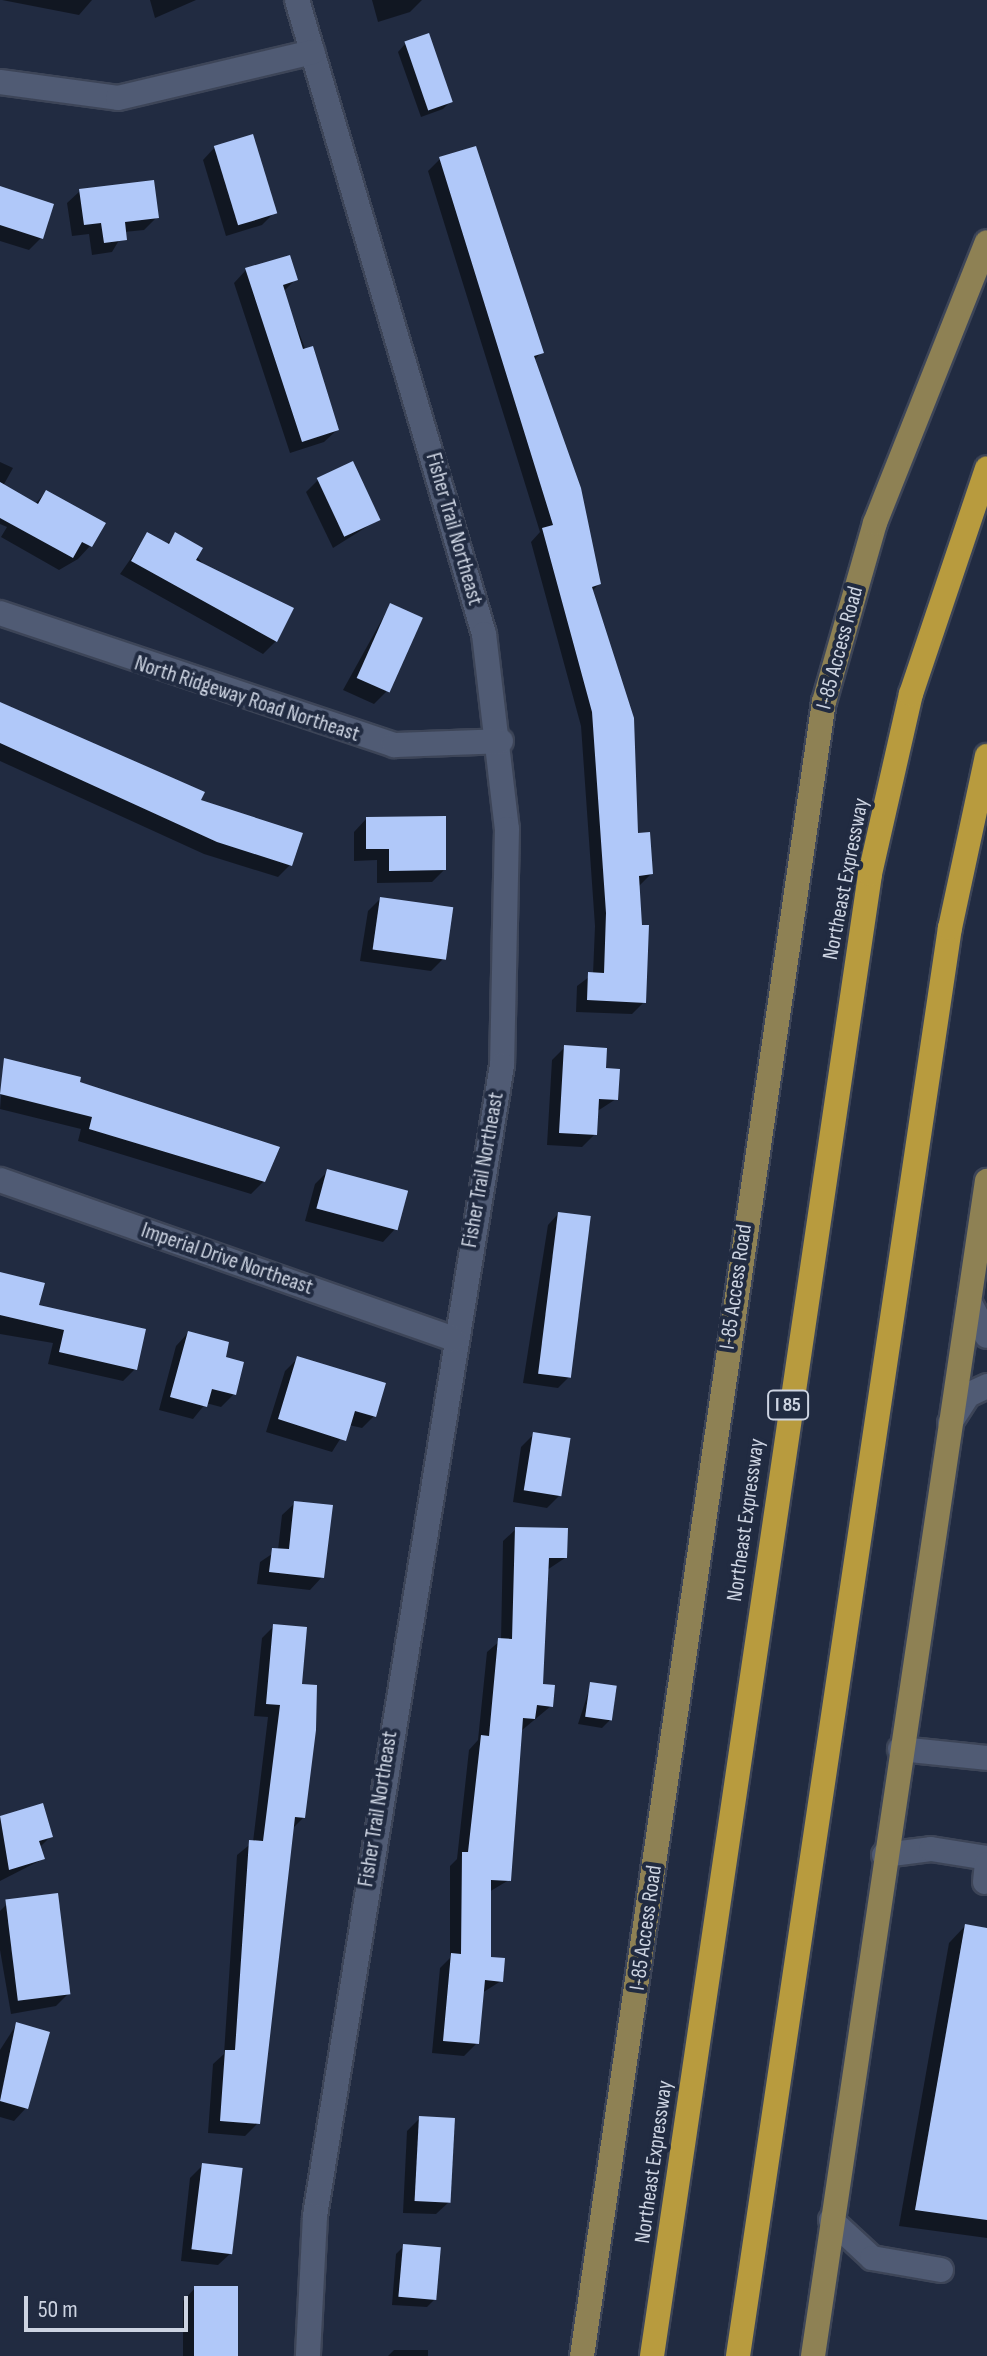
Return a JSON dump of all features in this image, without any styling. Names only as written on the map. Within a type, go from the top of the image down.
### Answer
[{"type":"highway","name":"Northeast Expressway","points":[[652,2356],[870,874],[911,694],[987,468]]},
{"type":"highway","points":[[738,2356],[950,928],[987,756]]},
{"type":"main road","name":"I-85 Access Road","points":[[582,2356],[824,702],[875,523],[987,242]]},
{"type":"main road","points":[[813,2356],[884,1855],[987,1181]]},
{"type":"street","name":"Fisher Trail Northeast","points":[[297,0],[484,634],[501,741],[502,1065],[453,1339],[315,2216],[308,2356]]},
{"type":"street","points":[[0,82],[118,98],[313,52]]},
{"type":"street","name":"North Ridgeway Road Northeast","points":[[0,613],[394,745],[501,741]]},
{"type":"street","name":"Imperial Drive Northeast","points":[[0,1180],[453,1339]]},
{"type":"street","points":[[969,1301],[987,1336]]},
{"type":"street","points":[[950,1423],[968,1395],[987,1386]]},
{"type":"street","points":[[900,1749],[987,1758]]},
{"type":"street","points":[[884,1855],[931,1849],[987,1858]]},
{"type":"street","points":[[831,2220],[872,2258],[941,2270]]},
{"type":"building","points":[[429,33],[453,102],[428,110],[404,41]]},
{"type":"building","points":[[253,134],[277,213],[238,225],[214,146]]},
{"type":"building","points":[[476,146],[544,353],[534,356],[581,488],[601,584],[592,587],[634,718],[638,833],[650,832],[653,874],[639,876],[642,925],[649,925],[646,1003],[587,1000],[588,972],[604,973],[606,913],[592,712],[542,528],[553,525],[439,157]]},
{"type":"building","points":[[154,180],[159,218],[125,222],[127,240],[104,243],[101,223],[84,225],[79,189]]},
{"type":"building","points":[[0,186],[54,204],[43,239],[0,225]]},
{"type":"building","points":[[290,255],[298,280],[283,285],[303,349],[313,346],[339,430],[302,442],[245,268]]},
{"type":"building","points":[[353,461],[380,520],[344,537],[317,478]]},
{"type":"building","points":[[0,482],[38,504],[46,490],[106,523],[92,547],[82,542],[73,558],[0,518]]},
{"type":"building","points":[[147,532],[169,544],[175,532],[203,548],[196,560],[294,608],[277,642],[131,561]]},
{"type":"building","points":[[390,603],[423,618],[390,693],[357,678]]},
{"type":"building","points":[[0,702],[205,792],[201,800],[303,833],[292,866],[217,842],[0,743]]},
{"type":"building","points":[[446,816],[446,870],[389,871],[389,849],[366,849],[366,817]]},
{"type":"building","points":[[380,897],[453,907],[446,960],[373,949]]},
{"type":"building","points":[[564,1045],[607,1048],[606,1068],[620,1069],[618,1100],[599,1099],[597,1135],[559,1133]]},
{"type":"building","points":[[4,1058],[81,1077],[80,1082],[280,1147],[265,1182],[89,1129],[92,1117],[0,1094]]},
{"type":"building","points":[[327,1169],[408,1191],[398,1230],[316,1209]]},
{"type":"building","points":[[558,1212],[591,1216],[571,1378],[538,1374]]},
{"type":"building","points":[[0,1272],[45,1283],[39,1305],[146,1329],[137,1370],[59,1352],[64,1330],[0,1315]]},
{"type":"building","points":[[188,1331],[229,1342],[226,1357],[244,1362],[236,1395],[212,1389],[207,1407],[170,1397]]},
{"type":"building","points":[[297,1356],[386,1383],[376,1417],[355,1411],[346,1441],[278,1419]]},
{"type":"building","points":[[533,1432],[571,1438],[561,1496],[524,1490]]},
{"type":"building","points":[[294,1501],[333,1505],[324,1578],[269,1572],[272,1548],[289,1549]]},
{"type":"building","points":[[515,1527],[568,1528],[567,1558],[549,1558],[543,1684],[555,1685],[553,1707],[537,1705],[535,1719],[523,1718],[511,1881],[491,1880],[491,1957],[505,1958],[503,1982],[485,1980],[479,2044],[443,2041],[451,1953],[461,1954],[462,1852],[468,1852],[481,1735],[489,1736],[498,1638],[512,1639]]},
{"type":"building","points":[[273,1624],[307,1627],[302,1684],[317,1685],[316,1730],[305,1818],[295,1817],[260,2124],[220,2121],[225,2050],[235,2050],[249,1840],[263,1841],[280,1705],[266,1704]]},
{"type":"building","points":[[590,1682],[617,1686],[612,1720],[585,1717]]},
{"type":"building","points":[[43,1803],[53,1837],[39,1841],[45,1859],[9,1870],[0,1816]]},
{"type":"building","points":[[58,1893],[70,1994],[18,2001],[5,1899]]},
{"type":"building","points":[[965,1924],[987,1928],[987,2220],[915,2210]]},
{"type":"building","points":[[16,2022],[50,2032],[28,2109],[0,2101]]},
{"type":"building","points":[[419,2116],[455,2118],[451,2203],[415,2201]]},
{"type":"building","points":[[202,2163],[243,2168],[232,2254],[191,2249]]},
{"type":"building","points":[[403,2244],[441,2247],[436,2300],[398,2297]]},
{"type":"building","points":[[194,2286],[238,2286],[238,2356],[194,2356]]}]
